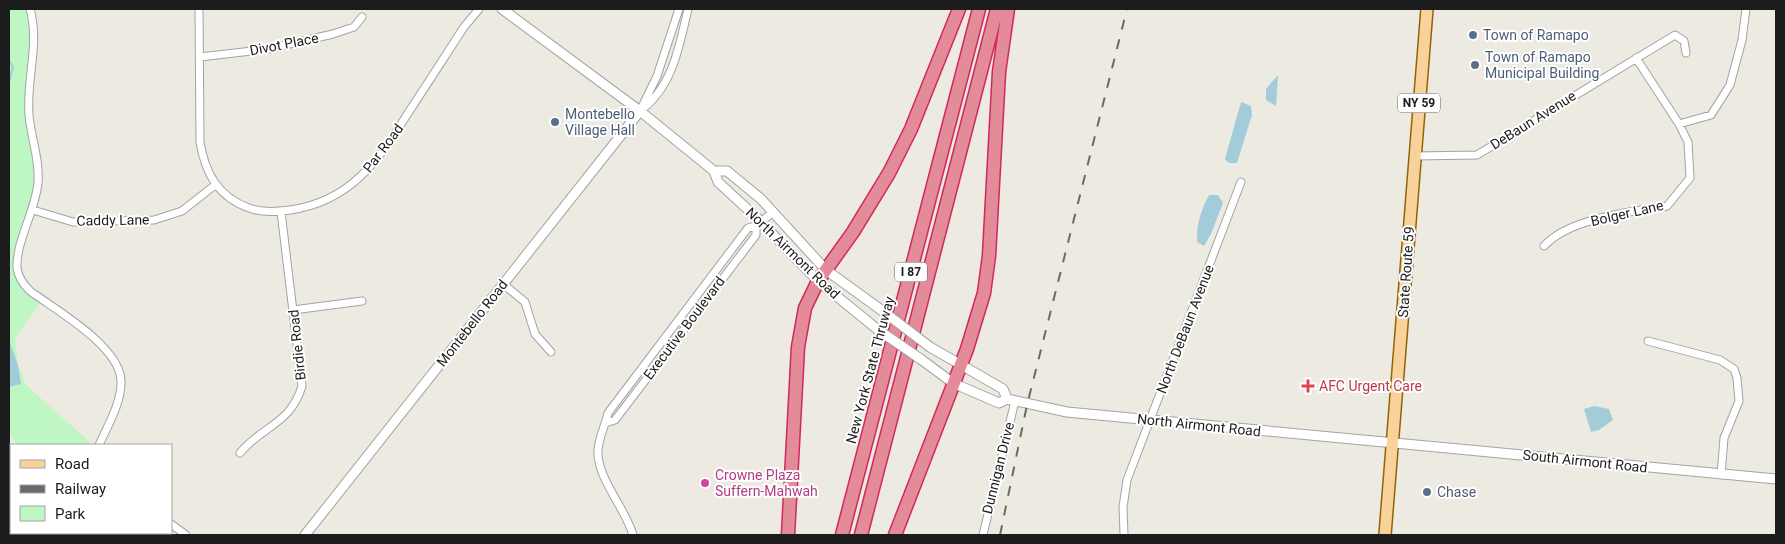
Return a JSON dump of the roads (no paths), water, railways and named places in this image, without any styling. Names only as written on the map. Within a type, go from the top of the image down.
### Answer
[{"type":"highway","points":[[788,535],[799,334],[805,308],[818,281],[866,211],[900,151],[959,9]]},
{"type":"highway","name":"New York State Thruway","points":[[842,535],[979,9]]},
{"type":"highway","name":"I 87","points":[[861,535],[998,9]]},
{"type":"highway","points":[[895,535],[974,330],[987,274],[997,102],[1008,9]]},
{"type":"main road","name":"State Route 59","points":[[1385,535],[1427,9]]},
{"type":"street","points":[[30,9],[35,25],[29,78],[29,114],[38,182],[33,210],[20,249],[17,269],[22,283],[100,343],[111,353],[117,364],[121,380],[118,400],[99,444]]},
{"type":"street","name":"Par Road","points":[[198,9],[200,142],[202,158],[215,185],[240,205],[254,210],[281,212],[332,199],[356,182],[369,169],[383,152],[464,27],[479,9]]},
{"type":"street","name":"North Airmont Road","points":[[502,9],[640,111],[714,171],[718,182],[758,224],[818,281],[877,329],[953,383],[999,402],[1011,400],[1067,412],[1393,444]]},
{"type":"street","points":[[1679,124],[1711,114],[1730,85],[1742,40],[1746,9]]},
{"type":"street","points":[[679,10],[687,11],[671,71],[660,94],[640,111],[658,76],[679,10]]},
{"type":"street","name":"Divot Place","points":[[200,57],[268,49],[333,34],[354,27],[362,17]]},
{"type":"street","name":"DeBaun Avenue","points":[[1414,156],[1477,155],[1675,35],[1684,41],[1686,53]]},
{"type":"street","name":"Bolger Lane","points":[[1544,246],[1553,235],[1582,224],[1626,213],[1667,206],[1680,193],[1690,178],[1688,142],[1679,124],[1636,58]]},
{"type":"street","name":"Montebello Road","points":[[305,535],[640,111]]},
{"type":"street","name":"North Airmont Road","points":[[714,171],[727,171],[761,199],[826,270],[930,347],[1003,389],[1011,400]]},
{"type":"street","name":"North DeBaun Avenue","points":[[1124,535],[1123,507],[1127,480],[1241,182]]},
{"type":"street","name":"Caddy Lane","points":[[33,210],[73,222],[154,220],[182,211],[215,185]]},
{"type":"street","name":"Birdie Road","points":[[240,453],[252,440],[274,426],[298,402],[302,386],[281,212]]},
{"type":"street","name":"Executive Boulevard","points":[[633,535],[599,464],[600,436],[608,413],[743,234],[748,228],[758,224],[772,213]]},
{"type":"street","points":[[503,284],[525,302],[535,334],[551,352]]},
{"type":"street","points":[[294,310],[362,301]]},
{"type":"street","points":[[1648,341],[1720,360],[1734,369],[1737,378],[1739,401],[1724,438],[1721,475]]},
{"type":"street","name":"Dunnigan Drive","points":[[983,535],[1011,400]]},
{"type":"street","name":"South Airmont Road","points":[[1393,444],[1569,458],[1721,475],[1776,479]]},
{"type":"street","points":[[172,525],[186,535]]},
{"type":"water","points":[[1278,75],[1276,106],[1266,100],[1266,89]]},
{"type":"water","points":[[1241,102],[1251,106],[1252,115],[1237,163],[1229,163],[1225,159]]},
{"type":"water","points":[[1209,195],[1218,195],[1223,203],[1211,234],[1204,246],[1197,242],[1197,230],[1201,212]]},
{"type":"water","points":[[9,340],[18,365],[21,384],[9,387]]},
{"type":"water","points":[[1594,406],[1609,409],[1613,420],[1599,430],[1591,432],[1584,409]]},
{"type":"waterway","points":[[9,61],[13,67],[9,83]]},
{"type":"railway","points":[[1000,535],[1027,405],[1127,9]]},
{"type":"place","name":"Town of Ramapo","points":[[1473,35]]},
{"type":"place","name":"Town of Ramapo Municipal Building","points":[[1475,65]]},
{"type":"place","name":"Montebello Village Hall","points":[[555,122]]},
{"type":"place","name":"AFC Urgent Care","points":[[1308,386]]},
{"type":"place","name":"Crowne Plaza Suffern-Mahwah","points":[[705,483]]},
{"type":"place","name":"Chase","points":[[1427,492]]}]
